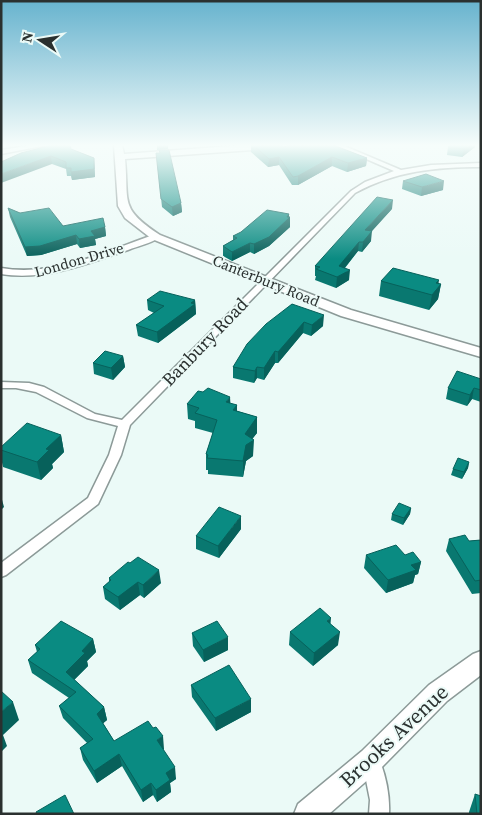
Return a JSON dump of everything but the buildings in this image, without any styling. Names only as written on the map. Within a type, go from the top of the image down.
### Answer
[{"type":"street","name":"Canterbury Road","points":[[119,183],[122,206],[135,223],[156,237],[346,312],[481,353]]},
{"type":"street","name":"Banbury Road","points":[[1,571],[93,501],[115,455],[125,424],[353,192],[366,183]]},
{"type":"street","name":"London Drive","points":[[1,271],[25,275],[46,272],[156,237]]},
{"type":"street","points":[[1,385],[42,389],[90,415],[125,424]]},
{"type":"street","name":"Brooks Avenue","points":[[308,814],[371,760],[438,693],[481,661]]},
{"type":"street","points":[[371,760],[380,800],[378,814]]}]
